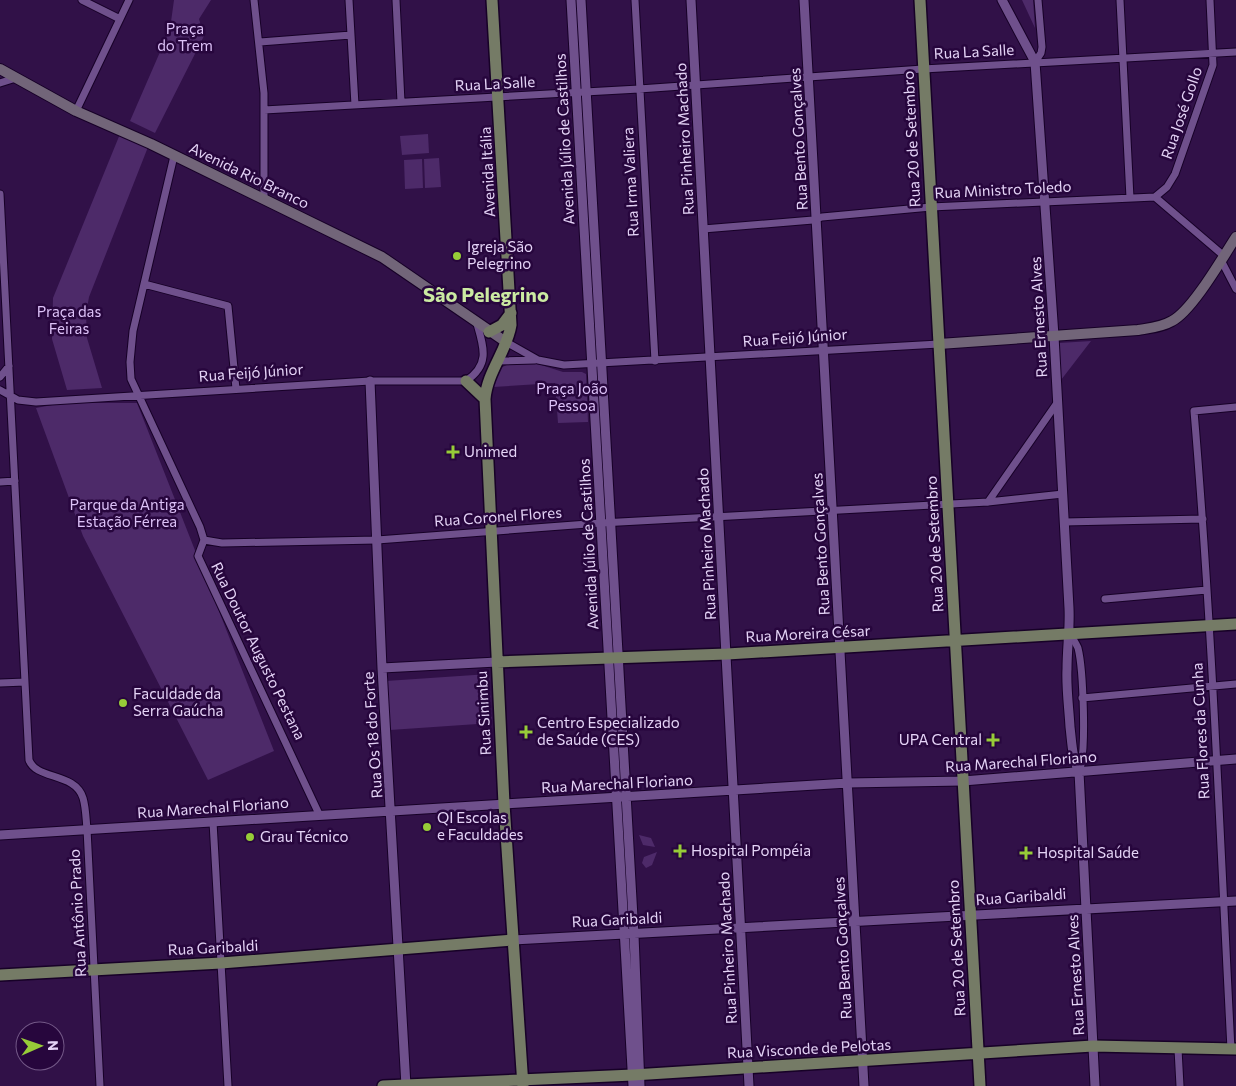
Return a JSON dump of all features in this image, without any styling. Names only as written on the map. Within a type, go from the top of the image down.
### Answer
[{"type":"main road","name":"Avenida Itália","points":[[492,0],[510,313],[509,334],[506,342]]},
{"type":"main road","name":"Rua 20 de Setembro","points":[[920,0],[980,1086]]},
{"type":"main road","name":"Avenida Rio Branco","points":[[0,70],[76,111],[174,156],[382,257],[477,324],[506,342]]},
{"type":"main road","name":"Rua Feijó Júnior","points":[[939,344],[1138,330],[1174,321],[1223,258],[1236,237]]},
{"type":"main road","points":[[489,332],[502,326],[510,313]]},
{"type":"main road","name":"Rua Sinimbu","points":[[506,342],[497,361],[485,399],[504,804],[523,1083]]},
{"type":"main road","points":[[466,381],[485,399]]},
{"type":"main road","name":"Rua Moreira César","points":[[497,662],[727,654],[1236,624]]},
{"type":"main road","name":"Rua Garibaldi","points":[[0,975],[95,968],[221,964],[513,940]]},
{"type":"main road","name":"Rua Visconde de Pelotas","points":[[383,1086],[636,1081],[748,1068],[1093,1046],[1178,1050],[1233,1049]]},
{"type":"street","points":[[82,0],[120,19]]},
{"type":"street","points":[[76,111],[129,0]]},
{"type":"street","points":[[254,0],[260,42],[264,110],[264,199]]},
{"type":"street","points":[[348,0],[356,105]]},
{"type":"street","points":[[396,0],[401,102]]},
{"type":"street","name":"Avenida Júlio de Castilhos","points":[[571,0],[574,58],[581,92]]},
{"type":"street","name":"Avenida Júlio de Castilhos","points":[[581,0],[584,58],[581,92],[630,935],[636,1081]]},
{"type":"street","name":"Rua Irma Valiera","points":[[635,0],[655,361]]},
{"type":"street","name":"Rua Pinheiro Machado","points":[[691,0],[749,1086]]},
{"type":"street","name":"Rua Bento Gonçalves","points":[[804,0],[864,1086]]},
{"type":"street","points":[[1002,0],[1035,62]]},
{"type":"street","name":"Rua Ernesto Alves","points":[[1038,0],[1042,46],[1041,53],[1035,62],[1046,201],[1070,634],[1067,671],[1068,705],[1074,762],[1080,772]]},
{"type":"street","points":[[1120,0],[1130,198]]},
{"type":"street","name":"Rua José Gollo","points":[[1154,197],[1167,186],[1175,174],[1209,78],[1214,54],[1210,0]]},
{"type":"street","points":[[572,23],[582,23]]},
{"type":"street","points":[[260,42],[351,35]]},
{"type":"street","name":"Rua La Salle","points":[[264,110],[639,89],[924,68],[1236,52]]},
{"type":"street","points":[[574,58],[584,58]]},
{"type":"street","points":[[0,83],[17,78]]},
{"type":"street","points":[[174,156],[133,331],[130,362],[132,379],[204,540]]},
{"type":"street","points":[[0,194],[10,366],[24,682],[0,683]]},
{"type":"street","points":[[1154,197],[1223,258],[1236,289]]},
{"type":"street","name":"Rua Ministro Toledo","points":[[703,229],[931,207],[1154,197]]},
{"type":"street","points":[[144,284],[228,306],[236,389]]},
{"type":"street","points":[[466,381],[477,374],[482,366],[483,347],[477,324]]},
{"type":"street","name":"Rua Feijó Júnior","points":[[506,342],[538,360]]},
{"type":"street","name":"Rua Feijó Júnior","points":[[497,361],[512,359],[538,360],[564,365],[597,365],[939,344]]},
{"type":"street","points":[[0,377],[10,366]]},
{"type":"street","name":"Rua Feijó Júnior","points":[[0,390],[11,398],[36,402],[370,381],[466,381]]},
{"type":"street","name":"Rua Os 18 do Forte","points":[[370,381],[382,668],[406,1085]]},
{"type":"street","points":[[988,502],[1057,403]]},
{"type":"street","name":"Rua Flores da Cunha","points":[[1233,1049],[1223,901],[1204,518],[1194,411],[1236,408]]},
{"type":"street","points":[[0,482],[15,481]]},
{"type":"street","name":"Rua Coronel Flores","points":[[204,540],[222,543],[377,540],[606,523],[948,505],[1062,494]]},
{"type":"street","points":[[1064,522],[1204,518]]},
{"type":"street","name":"Rua Doutor Augusto Pestana","points":[[204,540],[198,556],[320,814]]},
{"type":"street","points":[[1105,599],[1207,590]]},
{"type":"street","name":"Rua Ernesto Alves","points":[[1070,634],[1078,649],[1082,698],[1084,754],[1080,772],[1095,1086]]},
{"type":"street","name":"Rua Moreira César","points":[[382,668],[497,662]]},
{"type":"street","name":"Rua Antônio Prado","points":[[24,682],[29,760],[35,769],[63,779],[78,789],[83,797],[87,830],[100,1086]]},
{"type":"street","points":[[1082,698],[1236,684]]},
{"type":"street","name":"Rua Marechal Floriano","points":[[0,835],[848,783],[963,781],[1236,760]]},
{"type":"street","points":[[213,822],[228,1086]]},
{"type":"street","name":"Rua Garibaldi","points":[[513,940],[1236,901]]},
{"type":"street","points":[[1178,1050],[1180,1086]]},
{"type":"green space","name":"Praça do Trem","points":[[174,0],[211,0],[199,19],[204,36],[155,133],[130,121],[170,29]]},
{"type":"green space","points":[[1022,0],[1033,0],[1035,28]]},
{"type":"green space","name":"Praça das Feiras","points":[[120,134],[148,147],[89,297],[86,314],[87,338],[102,388],[67,390],[52,339],[53,298]]},
{"type":"green space","points":[[428,134],[429,153],[402,155],[400,136]]},
{"type":"green space","points":[[439,158],[441,187],[425,188],[424,159]]},
{"type":"green space","points":[[422,159],[423,188],[405,189],[404,160]]},
{"type":"green space","points":[[1091,341],[1061,380],[1059,343]]},
{"type":"green space","name":"Praça João Pessoa","points":[[511,363],[535,363],[563,372],[582,372],[586,374],[588,422],[558,423],[555,383],[493,387],[498,369]]},
{"type":"green space","name":"Parque da Antiga Estação Férrea","points":[[63,403],[137,403],[274,751],[208,780],[83,536],[36,408]]},
{"type":"green space","points":[[489,674],[492,723],[390,730],[386,681]]},
{"type":"green space","points":[[639,835],[651,838],[655,847],[643,845]]},
{"type":"green space","points":[[657,852],[652,865],[646,868],[642,863],[644,857]]},
{"type":"place","name":"Igreja São Pelegrino","points":[[457,256]]},
{"type":"place","name":"Unimed","points":[[453,452]]},
{"type":"place","name":"Faculdade da Serra Gaúcha","points":[[123,703]]},
{"type":"place","name":"Centro Especializado de Saúde (CES)","points":[[526,732]]},
{"type":"place","name":"UPA Central","points":[[993,740]]},
{"type":"place","name":"QI Escolas e Faculdades","points":[[427,827]]},
{"type":"place","name":"Grau Técnico","points":[[250,837]]},
{"type":"place","name":"Hospital Pompéia","points":[[680,851]]},
{"type":"place","name":"Hospital Saúde","points":[[1026,853]]},
{"type":"district","name":"São Pelegrino","points":[[486,295]]}]
